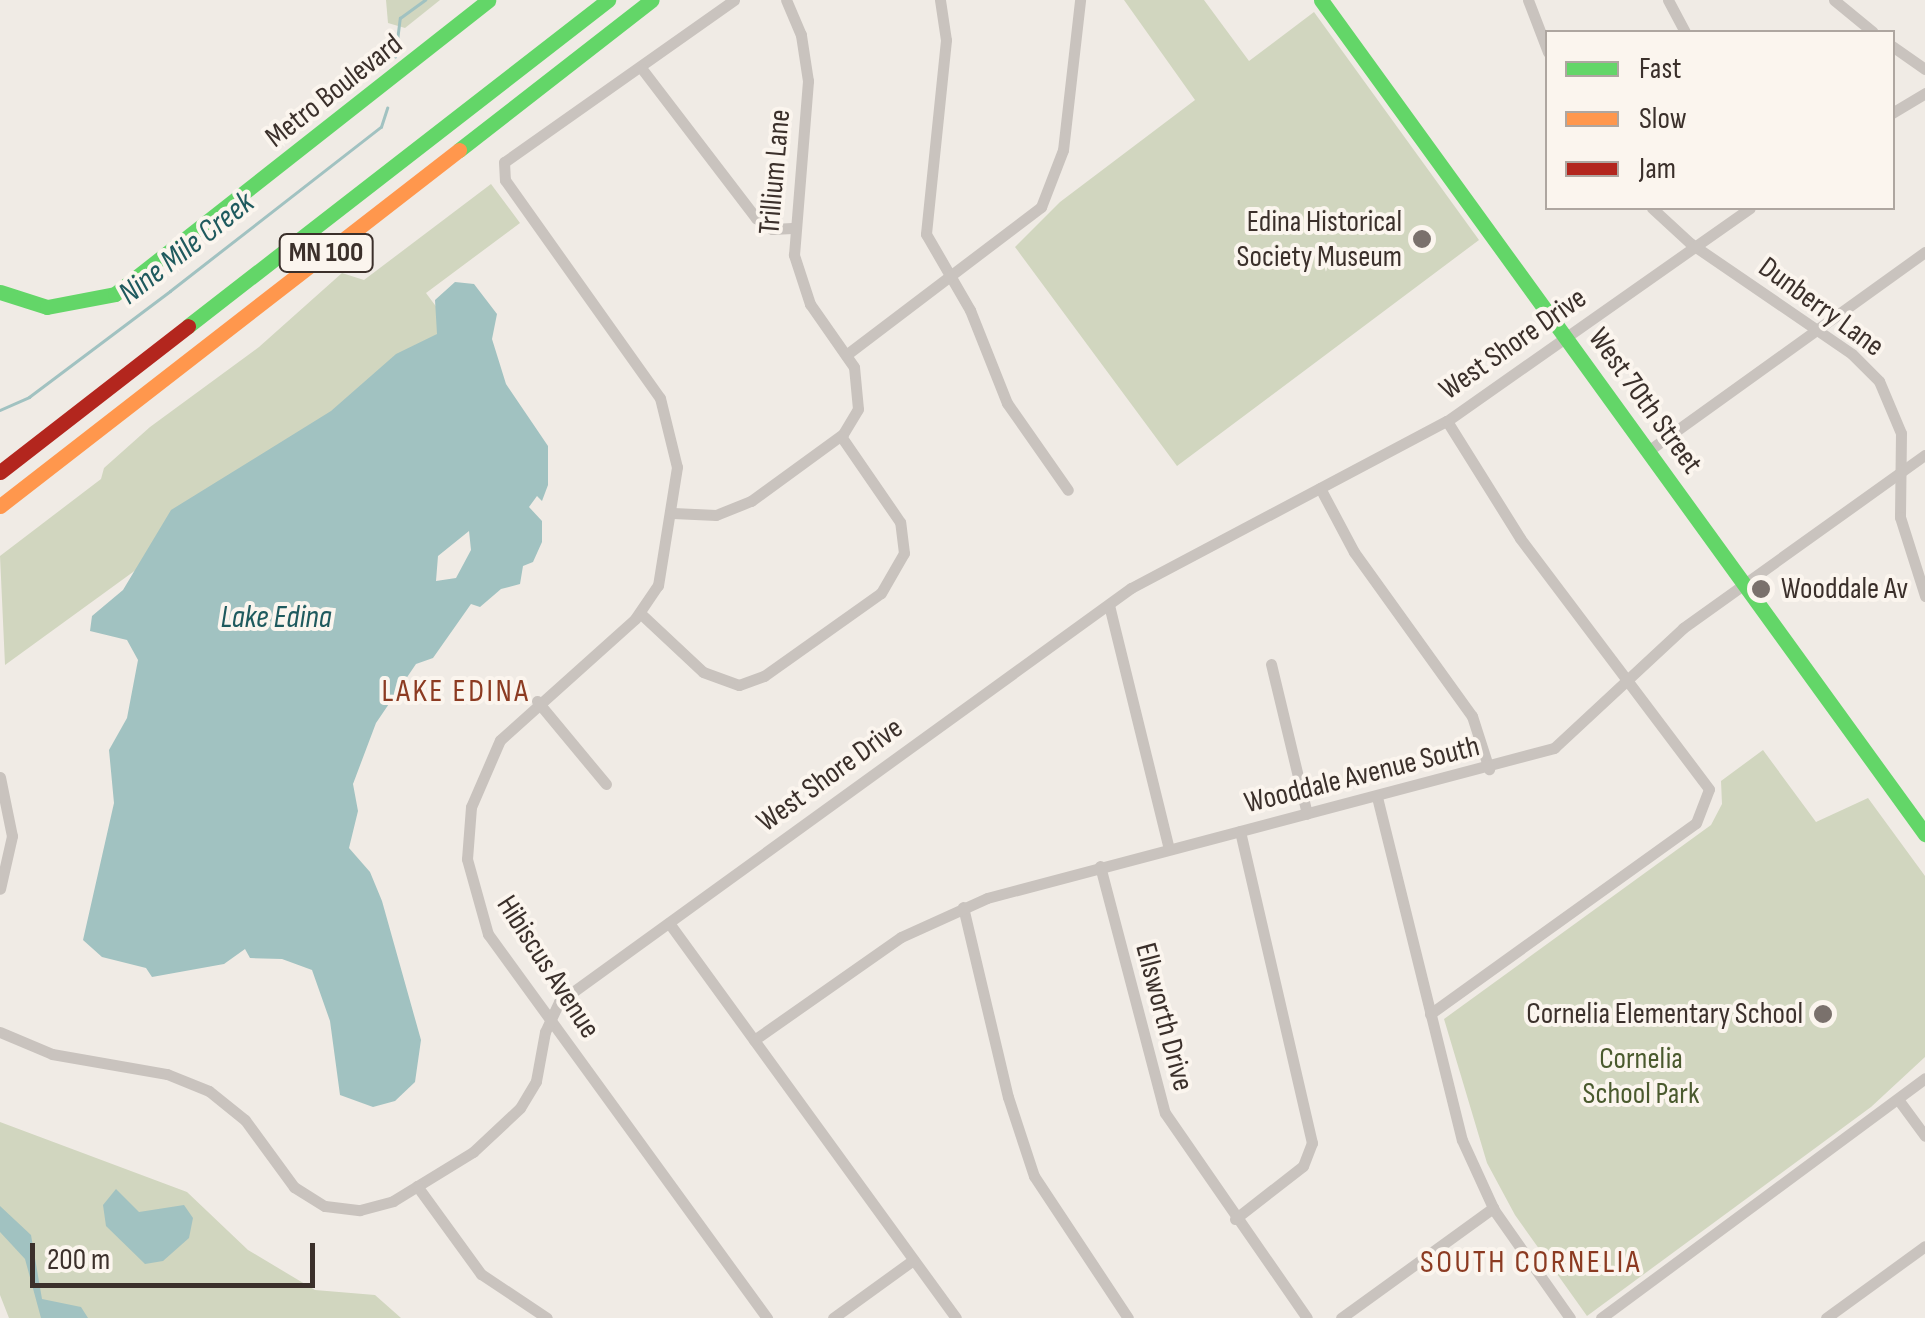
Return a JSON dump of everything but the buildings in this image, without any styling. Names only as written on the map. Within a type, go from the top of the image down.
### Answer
[{"type":"main road","name":"Metro Boulevard","points":[[0,292],[47,306],[115,294],[488,0]]},
{"type":"main road","name":"MN 100","points":[[0,472],[608,0]]},
{"type":"main road","name":"MN 100","points":[[0,506],[652,0]]},
{"type":"main road","name":"West 70th Street","points":[[1321,0],[1925,834]]},
{"type":"main road","points":[[0,463],[38,442]]},
{"type":"street","points":[[734,0],[642,69],[756,218],[772,228],[792,228]]},
{"type":"street","name":"Trillium Lane","points":[[786,0],[801,35],[808,81],[792,228],[810,304],[846,355],[860,394],[841,436]]},
{"type":"street","points":[[940,0],[946,40],[924,218],[932,250],[950,279],[1007,403],[1068,490]]},
{"type":"street","points":[[846,355],[1028,222],[1052,189],[1063,150],[1080,0]]},
{"type":"street","points":[[1528,0],[1545,44]]},
{"type":"street","points":[[1668,0],[1684,30]]},
{"type":"street","points":[[1834,0],[1871,30]]},
{"type":"street","points":[[1895,48],[1925,69]]},
{"type":"street","name":"Hibiscus Avenue","points":[[642,69],[510,155],[502,172],[660,398],[675,443],[673,513],[665,566],[640,612],[537,701],[488,760],[470,807],[467,859],[488,934],[767,1318]]},
{"type":"street","points":[[1895,110],[1925,93]]},
{"type":"street","name":"Dunberry Lane","points":[[1654,210],[1694,246],[1867,366],[1889,397],[1900,433],[1904,541],[1925,596]]},
{"type":"street","name":"West Shore Drive","points":[[0,1032],[52,1054],[167,1074],[210,1091],[245,1120],[294,1187],[324,1206],[377,1208],[473,1152],[530,1095],[559,1002],[1109,605],[1174,562],[1447,422],[1747,210]]},
{"type":"street","points":[[1648,451],[1925,252]]},
{"type":"street","points":[[1430,1014],[1696,823],[1709,789],[1630,679],[1520,538],[1447,422]]},
{"type":"street","points":[[640,612],[702,672],[739,685],[764,676],[881,594],[904,553],[900,522],[841,436],[735,510],[673,513]]},
{"type":"street","name":"Wooddale Avenue South","points":[[754,1040],[860,962],[962,907],[1100,866],[1489,769],[1554,748],[1683,628],[1925,455]]},
{"type":"street","points":[[1320,488],[1354,552],[1479,728],[1489,769]]},
{"type":"street","points":[[1109,605],[1169,849]]},
{"type":"street","points":[[1271,664],[1307,814]]},
{"type":"street","points":[[537,701],[606,784]]},
{"type":"street","points":[[0,777],[12,836],[0,888]]},
{"type":"street","points":[[1377,797],[1462,1140],[1493,1208],[1570,1318]]},
{"type":"street","points":[[1236,1219],[1303,1166],[1312,1144],[1240,832]]},
{"type":"street","name":"Ellsworth Drive","points":[[1100,866],[1154,1088],[1178,1139],[1308,1318]]},
{"type":"street","points":[[962,907],[1012,1110],[1034,1176],[1128,1318]]},
{"type":"street","points":[[669,923],[956,1318]]},
{"type":"street","points":[[1601,1318],[1900,1102],[1925,1078]]},
{"type":"street","points":[[1900,1102],[1925,1136]]},
{"type":"street","points":[[417,1186],[481,1274],[547,1318]]},
{"type":"street","points":[[1341,1318],[1493,1208]]},
{"type":"street","points":[[1826,1318],[1925,1246]]},
{"type":"street","points":[[833,1318],[913,1260]]},
{"type":"green space","points":[[386,0],[440,0],[405,28],[388,23]]},
{"type":"green space","points":[[1124,0],[1204,0],[1249,61],[1314,12],[1479,240],[1177,466],[1015,247],[1060,202],[1195,100]]},
{"type":"green space","points":[[491,184],[520,223],[426,293],[458,336],[5,665],[0,556],[101,479],[104,468],[150,427],[259,347],[342,273],[364,280]]},
{"type":"green space","name":"Cornelia School Park","points":[[1763,750],[1816,822],[1868,798],[1925,876],[1925,1057],[1871,1107],[1587,1316],[1515,1215],[1487,1163],[1444,1019],[1711,825],[1722,804],[1721,781]]},
{"type":"green space","points":[[0,1122],[187,1192],[248,1250],[315,1290],[375,1295],[401,1318],[9,1318],[0,1295]]},
{"type":"water","name":"Lake Edina","points":[[455,282],[474,284],[497,314],[492,339],[506,384],[548,446],[548,485],[542,501],[537,496],[529,507],[542,521],[542,542],[533,562],[523,566],[520,584],[501,589],[480,607],[471,604],[433,658],[416,664],[376,723],[353,784],[358,811],[349,848],[370,872],[382,901],[421,1040],[415,1082],[395,1101],[373,1107],[340,1095],[330,1021],[312,970],[282,959],[250,958],[245,949],[224,964],[152,977],[146,968],[102,957],[83,940],[114,803],[109,750],[127,718],[138,660],[127,640],[90,631],[92,616],[123,590],[171,510],[331,411],[396,354],[437,334],[435,300]],"holes":[[[469,531],[471,550],[456,578],[436,581],[438,556]]]},
{"type":"water","points":[[116,1189],[139,1212],[184,1205],[193,1218],[189,1238],[163,1261],[145,1264],[106,1226],[103,1205]]},
{"type":"water","points":[[0,1206],[31,1235],[42,1299],[81,1307],[88,1318],[41,1318],[25,1259],[0,1232]]},
{"type":"waterway","name":"Nine Mile Creek","points":[[395,57],[400,18],[425,0]]},
{"type":"waterway","name":"Nine Mile Creek","points":[[0,410],[29,397],[381,127],[387,108]]},
{"type":"traffic: fast","points":[[0,292],[47,307],[115,294],[488,0]]},
{"type":"traffic: fast","points":[[188,326],[608,0]]},
{"type":"traffic: fast","points":[[459,150],[652,0]]},
{"type":"traffic: fast","points":[[1321,0],[1925,834]]},
{"type":"traffic: slow","points":[[0,506],[459,150]]},
{"type":"traffic: jam","points":[[0,472],[188,326]]},
{"type":"place","name":"Edina Historical Society Museum","points":[[1422,239]]},
{"type":"place","name":"Wooddale Av","points":[[1761,589]]},
{"type":"place","name":"Cornelia Elementary School","points":[[1823,1014]]},
{"type":"district","name":"LAKE EDINA","points":[[456,692]]},
{"type":"district","name":"SOUTH CORNELIA","points":[[1531,1263]]}]
